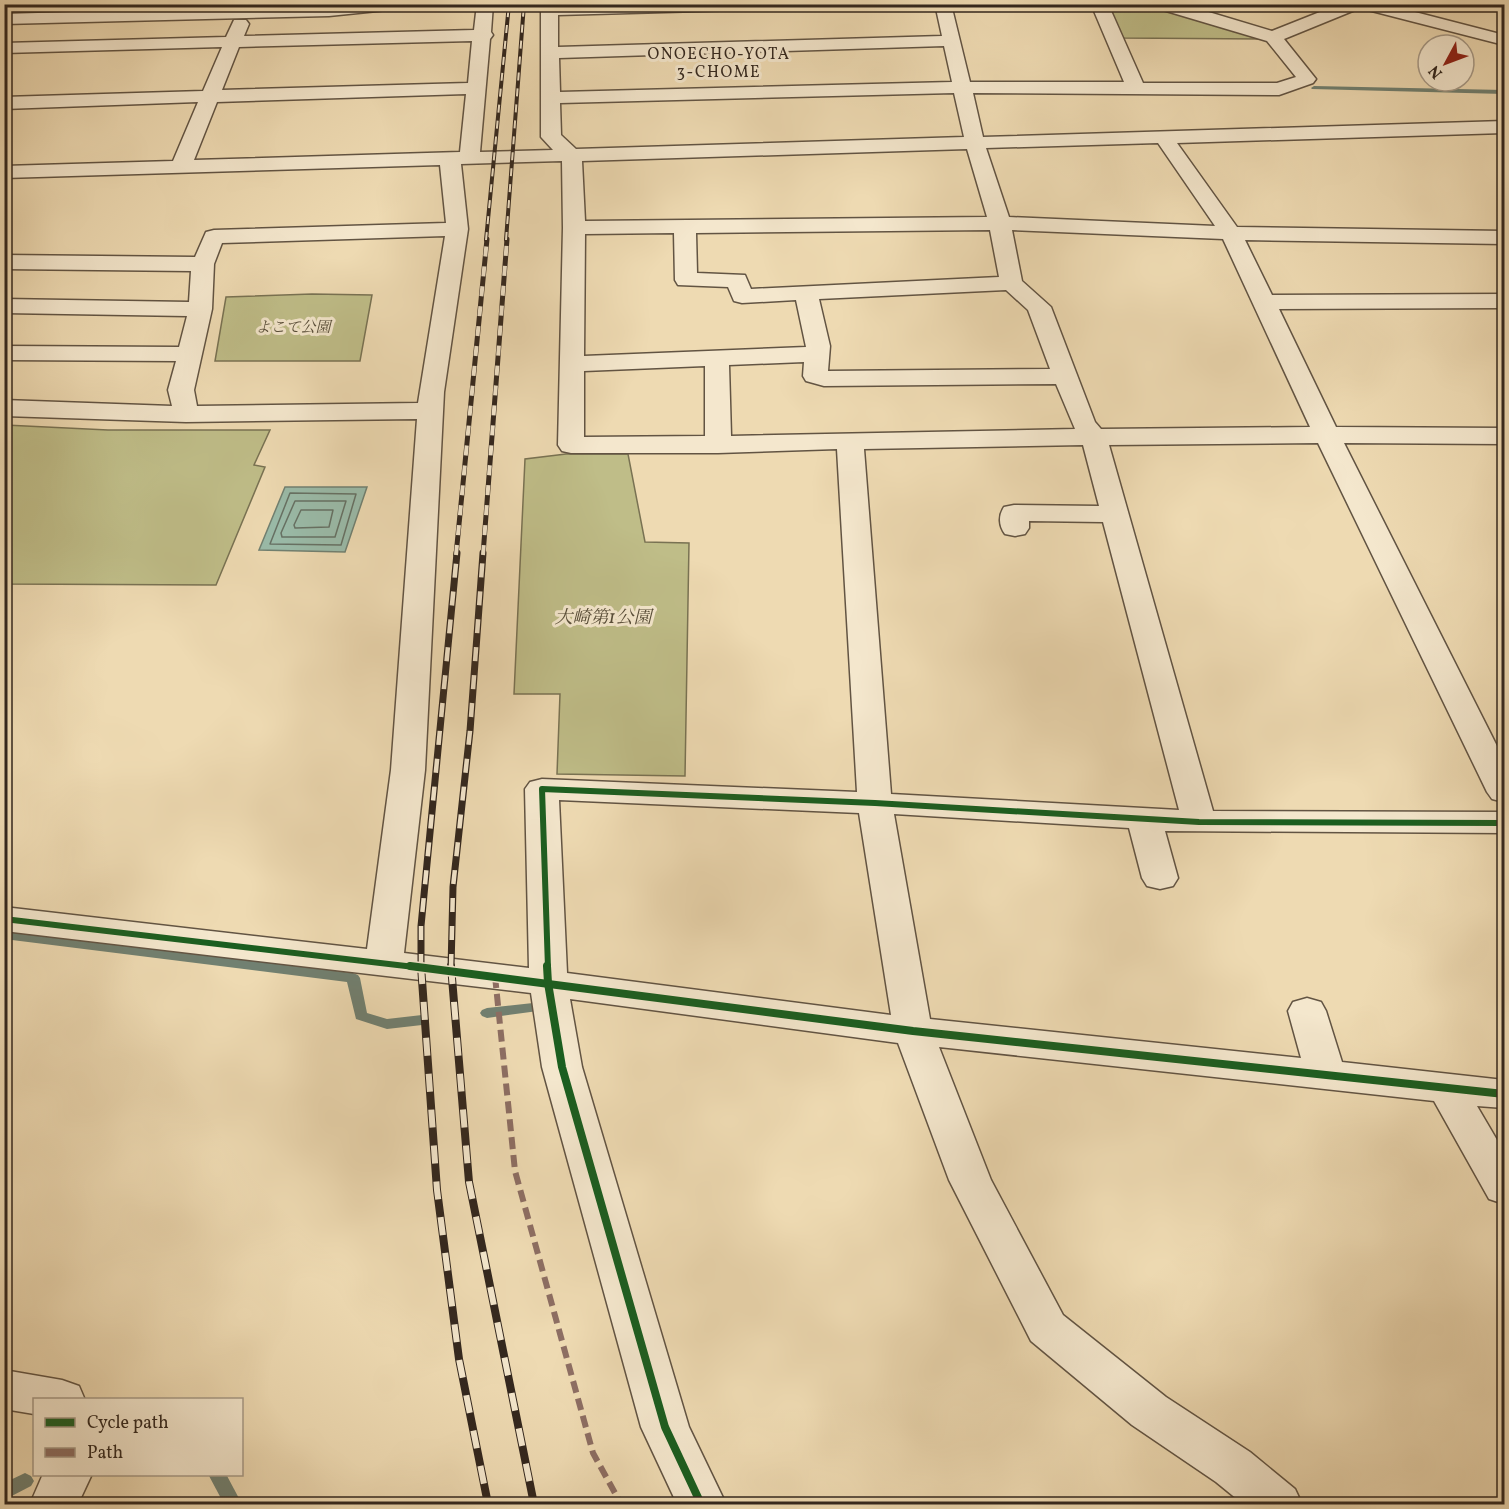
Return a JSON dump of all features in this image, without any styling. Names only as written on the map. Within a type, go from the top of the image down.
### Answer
[{"type":"street","points":[[4,19],[246,9],[329,11],[397,4]]},
{"type":"street","points":[[384,963],[408,770],[429,411],[457,229],[460,159],[484,35],[485,4]]},
{"type":"street","points":[[772,4],[549,7],[550,137],[572,156],[574,228],[572,445],[718,445],[1326,433],[1504,436]]},
{"type":"street","points":[[943,4],[975,144],[1000,223],[1011,283],[1039,307],[1083,423],[1094,437],[1199,822]]},
{"type":"street","points":[[1099,4],[1136,88]]},
{"type":"street","points":[[549,98],[961,87],[1279,89],[1307,79],[1274,37],[1162,4]]},
{"type":"street","points":[[1274,37],[1356,4]]},
{"type":"street","points":[[1362,4],[1504,40]]},
{"type":"street","points":[[181,167],[246,9]]},
{"type":"street","points":[[4,48],[484,35]]},
{"type":"street","points":[[549,53],[951,41]]},
{"type":"street","points":[[4,103],[475,88]]},
{"type":"street","points":[[4,172],[1504,127]]},
{"type":"street","points":[[1164,138],[1231,233],[1326,433],[1504,792]]},
{"type":"street","points":[[574,228],[1000,223],[1231,233],[1504,237]]},
{"type":"street","points":[[686,226],[686,280],[737,280],[742,296],[1011,283]]},
{"type":"street","points":[[186,414],[181,390],[200,309],[203,264],[214,237],[457,229]]},
{"type":"street","points":[[4,262],[203,264]]},
{"type":"street","points":[[806,293],[818,346],[815,376],[824,379],[959,376],[1066,377]]},
{"type":"street","points":[[1264,302],[1504,301]]},
{"type":"street","points":[[4,306],[200,309]]},
{"type":"street","points":[[4,353],[189,354]]},
{"type":"street","points":[[572,364],[817,354]]},
{"type":"street","points":[[717,359],[718,445]]},
{"type":"street","points":[[4,408],[186,414],[429,411]]},
{"type":"street","points":[[850,441],[875,803],[913,1031],[970,1180],[1047,1328],[1149,1411],[1233,1467],[1278,1504]]},
{"type":"street","points":[[1015,528],[1014,513],[1114,514]]},
{"type":"street","points":[[701,1504],[665,1426],[562,1067],[548,983],[542,789],[875,803],[1199,822],[1504,823]]},
{"type":"street","points":[[1144,818],[1160,878]]},
{"type":"street","points":[[4,919],[548,983],[913,1031],[1504,1094]]},
{"type":"street","points":[[1306,1011],[1326,1075]]},
{"type":"street","points":[[1446,1087],[1504,1188]]},
{"type":"street","points":[[4,1389],[51,1398]]},
{"type":"street","points":[[54,1504],[67,1476]]},
{"type":"green space","points":[[1107,5],[1148,5],[1261,36],[1262,39],[1121,38]]},
{"type":"green space","name":"よこて公園","points":[[312,294],[372,295],[360,361],[215,361],[226,297]]},
{"type":"green space","points":[[5,425],[108,430],[270,430],[254,465],[265,467],[216,585],[5,584]]},
{"type":"green space","name":"大崎第1公園","points":[[566,454],[628,454],[645,542],[689,543],[685,776],[557,774],[560,694],[514,694],[525,459]]},
{"type":"water","points":[[285,487],[367,487],[345,552],[259,550]]},
{"type":"waterway","points":[[4,13],[329,5]]},
{"type":"waterway","points":[[1314,88],[1504,92]]},
{"type":"waterway","points":[[4,935],[353,978],[361,1016],[387,1024],[422,1020]]},
{"type":"waterway","points":[[487,1013],[533,1008]]},
{"type":"waterway","points":[[218,1476],[233,1504]]},
{"type":"waterway","points":[[4,1492],[25,1481]]},
{"type":"railway","points":[[486,240],[509,4]]},
{"type":"railway","points":[[506,240],[524,4]]},
{"type":"railway","points":[[456,555],[487,239]]},
{"type":"railway","points":[[483,555],[507,239]]},
{"type":"railway","points":[[421,966],[421,926],[457,553]]},
{"type":"railway","points":[[451,966],[453,887],[470,731],[483,553]]},
{"type":"railway","points":[[421,966],[437,1190],[459,1359],[488,1504]]},
{"type":"railway","points":[[451,966],[469,1182],[534,1504]]},
{"type":"marked path","points":[[495,976],[515,1171],[593,1453],[621,1504]]},
{"type":"cycle path","points":[[701,1504],[665,1427],[562,1067],[548,983],[542,789],[875,803],[1199,822],[1504,823]]},
{"type":"cycle path","points":[[4,919],[495,976],[913,1031],[1504,1094]]},
{"type":"district","name":"ONOECHO-YOTA 3-CHOME","points":[[719,64]]}]
